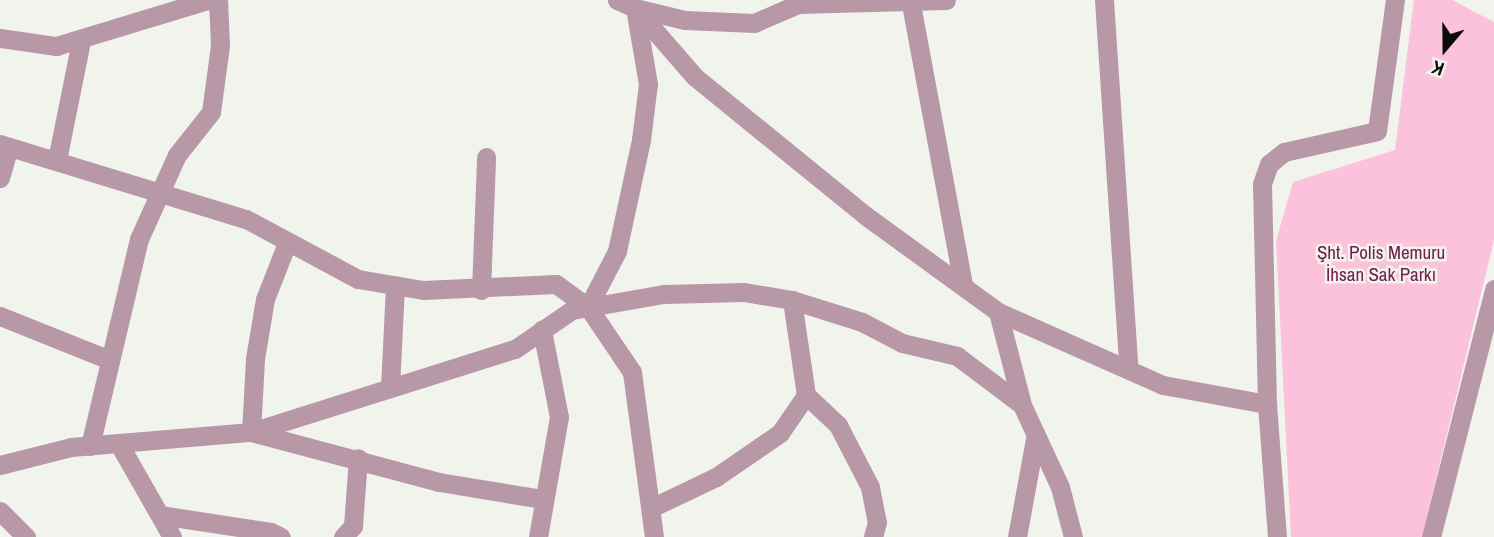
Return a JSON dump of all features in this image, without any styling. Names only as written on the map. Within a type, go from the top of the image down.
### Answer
[{"type":"street","points":[[0,38],[56,46],[81,41],[207,0]]},
{"type":"street","points":[[90,446],[139,239],[177,155],[211,113],[220,45],[218,0]]},
{"type":"street","points":[[617,0],[635,8],[685,20],[754,23],[802,1],[911,4],[946,0]]},
{"type":"street","points":[[1104,0],[1128,366]]},
{"type":"street","points":[[1278,537],[1266,404],[1262,184],[1269,164],[1284,152],[1377,131],[1395,0]]},
{"type":"street","points":[[911,4],[963,285]]},
{"type":"street","points":[[635,8],[695,77],[866,216],[998,312],[1128,366],[1163,385],[1266,404]]},
{"type":"street","points":[[588,307],[617,251],[641,140],[648,84],[635,8]]},
{"type":"street","points":[[57,160],[81,41]]},
{"type":"street","points":[[0,178],[5,145],[158,195],[246,219],[358,279],[423,290],[481,290],[555,284],[588,307],[632,372],[653,507],[654,537]]},
{"type":"street","points":[[481,290],[486,157]]},
{"type":"street","points":[[251,432],[255,359],[265,299],[287,243]]},
{"type":"street","points":[[390,388],[395,285]]},
{"type":"street","points":[[1431,537],[1494,289]]},
{"type":"street","points":[[0,465],[90,446],[251,432],[515,349],[572,310],[664,294],[744,292],[792,300],[863,322],[902,343],[957,356],[1022,405]]},
{"type":"street","points":[[792,300],[806,395],[838,425],[870,487],[877,522],[873,537]]},
{"type":"street","points":[[998,312],[1022,405],[1035,439],[1059,487],[1073,537]]},
{"type":"street","points":[[0,316],[110,360]]},
{"type":"street","points":[[538,537],[542,499],[559,417],[542,330]]},
{"type":"street","points":[[653,507],[716,477],[780,433],[806,395]]},
{"type":"street","points":[[251,432],[358,458],[439,482],[542,499]]},
{"type":"street","points":[[1017,537],[1035,439]]},
{"type":"street","points":[[119,444],[173,537]]},
{"type":"street","points":[[343,537],[353,526],[358,458]]},
{"type":"street","points":[[0,511],[26,537]]},
{"type":"street","points":[[160,515],[271,531],[281,537]]},
{"type":"green space","name":"Şht. Polis Memuru İhsan Sak Parkı","points":[[1414,0],[1452,0],[1494,22],[1494,240],[1422,537],[1291,537],[1276,241],[1293,182],[1395,150]]}]
